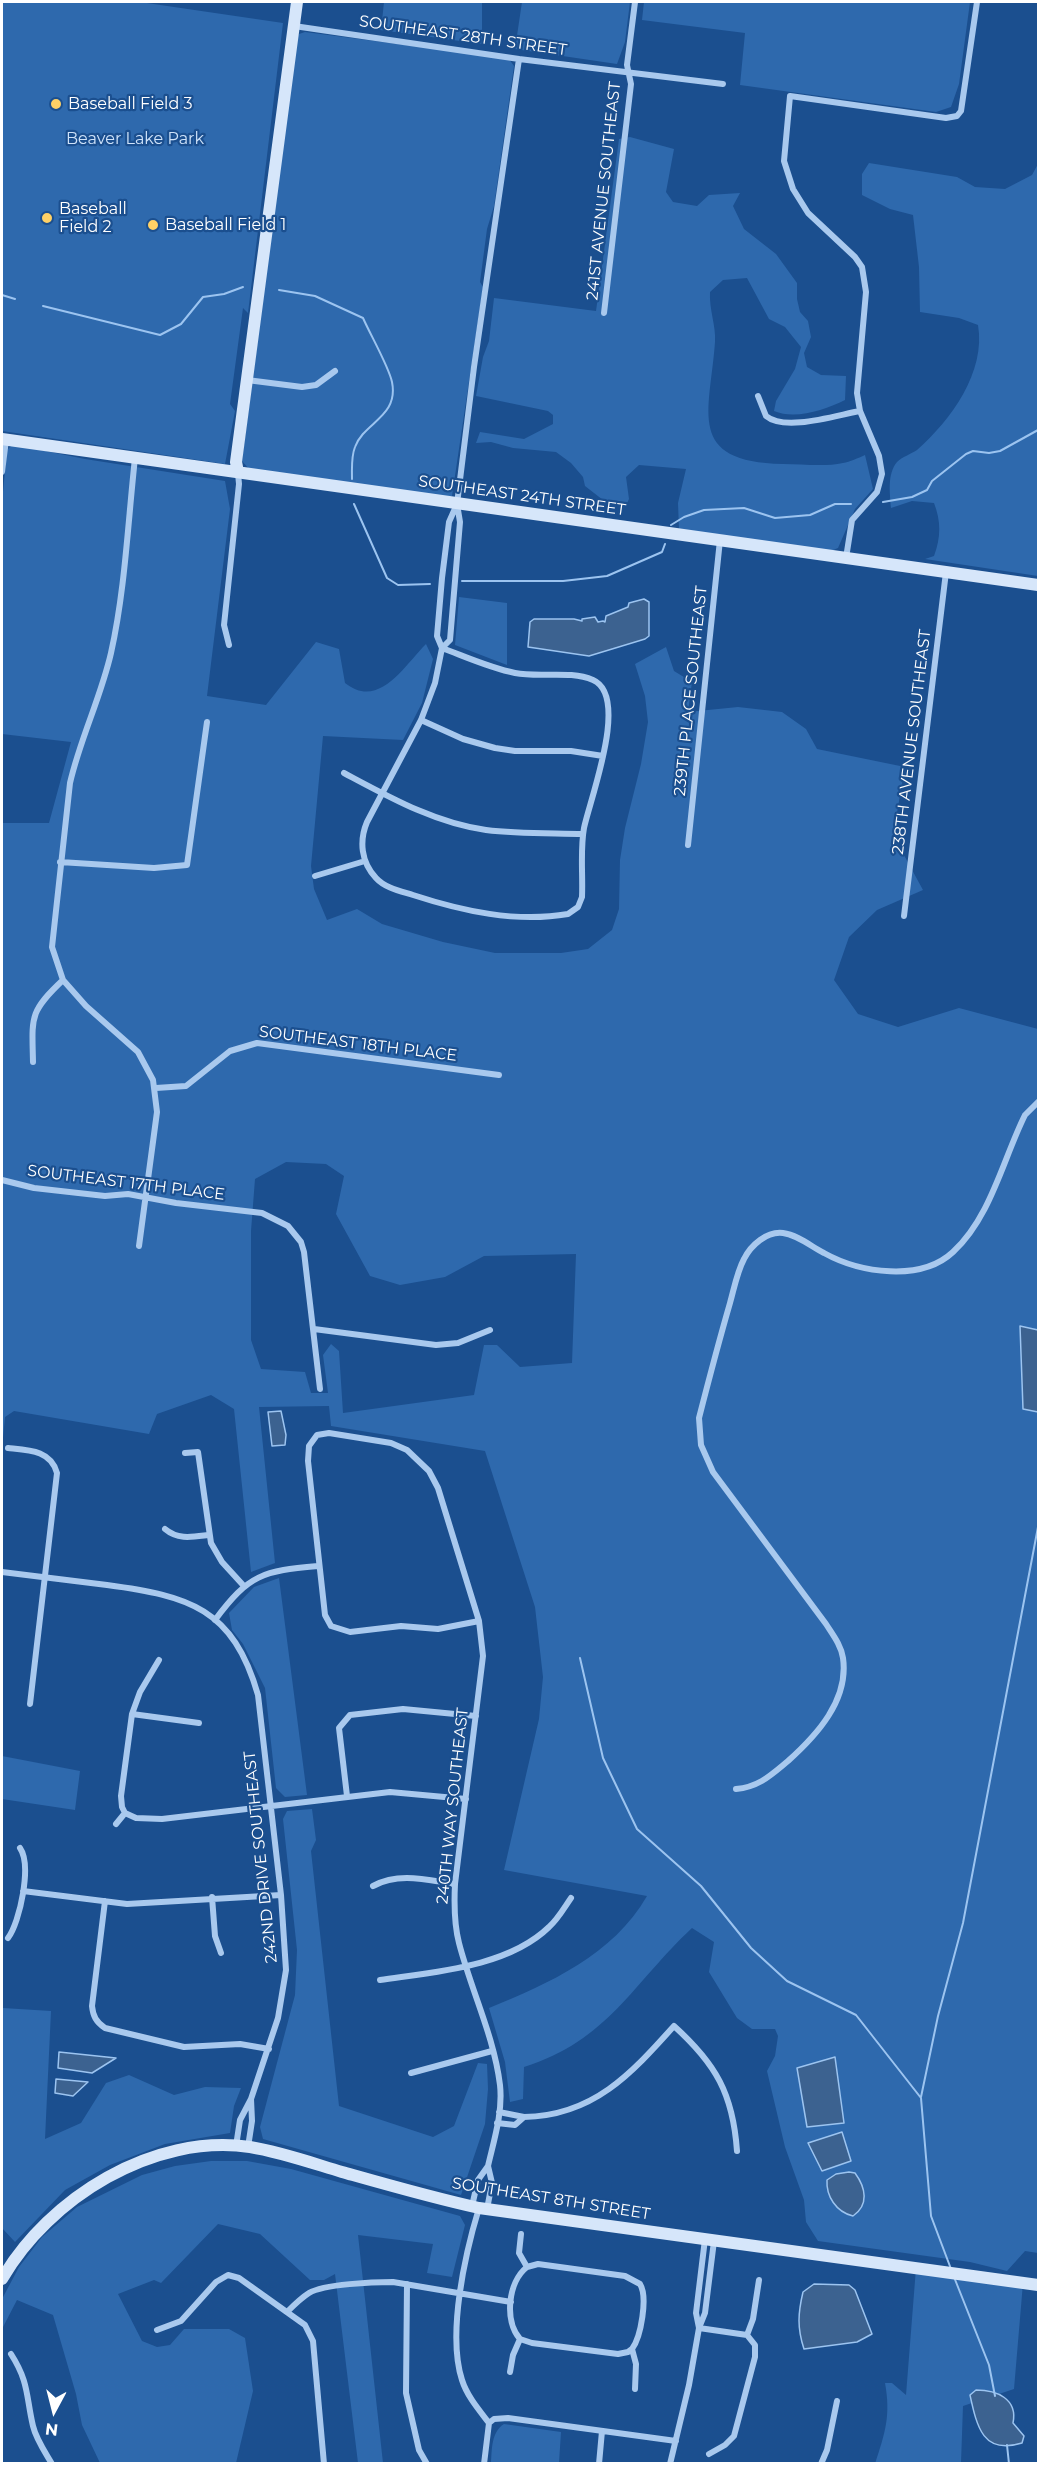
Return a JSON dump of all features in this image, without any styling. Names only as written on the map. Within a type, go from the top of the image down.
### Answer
[{"type":"street","points":[[229,645],[224,625],[239,484],[236,462],[297,2]]},
{"type":"street","name":"241ST AVENUE SOUTHEAST","points":[[604,313],[631,84],[627,65],[635,2]]},
{"type":"street","points":[[846,558],[852,520],[877,492],[882,474],[879,456],[860,411],[857,384],[866,292],[865,279],[862,267],[855,257],[808,213],[793,189],[784,161],[790,96],[946,118],[957,116],[961,111],[977,2]]},
{"type":"street","name":"SOUTHEAST 28TH STREET","points":[[294,26],[519,59],[723,84]]},
{"type":"street","points":[[457,504],[460,522],[450,640],[442,648],[435,683],[421,720],[364,829],[362,845],[365,861],[377,879],[392,889],[461,909],[495,914],[568,914],[578,907],[582,891],[583,834],[607,736],[607,709],[602,688],[596,682],[584,678],[517,674],[442,648],[437,636],[449,522],[457,504],[519,59]]},
{"type":"street","points":[[246,380],[302,387],[316,385],[335,371]]},
{"type":"street","points":[[758,396],[766,416],[781,423],[803,422],[860,411]]},
{"type":"street","points":[[2,472],[4,439]]},
{"type":"street","name":"SOUTHEAST 24TH STREET","points":[[4,439],[1038,585]]},
{"type":"street","points":[[135,458],[116,629],[106,675],[74,765],[60,862],[52,947],[63,980],[86,1006],[138,1052],[150,1070],[156,1088],[157,1112],[139,1246]]},
{"type":"street","name":"239TH PLACE SOUTHEAST","points":[[688,845],[720,540]]},
{"type":"street","name":"238TH AVENUE SOUTHEAST","points":[[904,916],[946,572]]},
{"type":"street","points":[[421,720],[463,739],[495,748],[515,751],[570,751],[603,756]]},
{"type":"street","points":[[60,862],[154,868],[187,865],[207,722]]},
{"type":"street","points":[[344,773],[383,794],[442,819],[484,830],[583,834]]},
{"type":"street","points":[[315,876],[365,861]]},
{"type":"street","points":[[33,1062],[33,1027],[37,1008],[63,980]]},
{"type":"street","name":"SOUTHEAST 18TH PLACE","points":[[156,1088],[186,1086],[230,1051],[264,1043],[499,1075]]},
{"type":"street","points":[[736,1789],[749,1788],[763,1782],[819,1731],[835,1704],[843,1667],[843,1657],[838,1643],[826,1624],[719,1481],[701,1445],[699,1418],[743,1260],[762,1239],[772,1234],[786,1233],[826,1255],[859,1267],[908,1270],[941,1262],[963,1242],[979,1218],[1016,1133],[1030,1108],[1038,1102]]},
{"type":"street","name":"SOUTHEAST 17TH PLACE","points":[[2,1180],[56,1191],[105,1196],[128,1194],[176,1203],[262,1213],[282,1221],[295,1234],[304,1252],[314,1329]]},
{"type":"street","points":[[320,1389],[314,1329],[436,1346],[458,1343],[490,1330]]},
{"type":"street","name":"240TH WAY SOUTHEAST","points":[[318,1566],[308,1453],[312,1440],[323,1433],[391,1443],[416,1456],[429,1471],[438,1488],[479,1621],[483,1656],[455,1884],[456,1928],[500,2085],[499,2112],[488,2166],[478,2180],[480,2208]]},
{"type":"street","points":[[8,1448],[39,1453],[55,1465],[56,1483],[30,1704]]},
{"type":"street","points":[[185,1453],[198,1452],[208,1535],[216,1554],[243,1585]]},
{"type":"street","points":[[165,1529],[172,1535],[183,1537],[208,1535]]},
{"type":"street","points":[[215,1620],[243,1585],[270,1572],[318,1566],[325,1615],[327,1621],[336,1629],[350,1632],[401,1626],[438,1629],[479,1621]]},
{"type":"street","name":"242ND DRIVE SOUTHEAST","points":[[2,1572],[170,1595],[186,1601],[215,1620],[242,1653],[258,1695],[281,1895],[286,1970],[278,2018],[269,2049],[251,2099],[240,2120],[242,2147]]},
{"type":"street","points":[[159,1660],[140,1692],[132,1714],[121,1796],[125,1813],[136,1818],[162,1819],[347,1796],[408,1792],[466,1799]]},
{"type":"street","points":[[347,1796],[339,1735],[342,1723],[354,1714],[403,1709],[476,1716]]},
{"type":"street","points":[[132,1714],[199,1723]]},
{"type":"street","points":[[116,1824],[125,1813]]},
{"type":"street","points":[[8,1938],[16,1924],[22,1890],[25,1860],[20,1848]]},
{"type":"street","points":[[373,1886],[396,1877],[455,1884]]},
{"type":"street","points":[[22,1890],[105,1901],[147,1903],[281,1895]]},
{"type":"street","points":[[212,1898],[215,1936],[221,1953]]},
{"type":"street","points":[[380,1980],[466,1967],[513,1951],[529,1943],[550,1927],[571,1898]]},
{"type":"street","points":[[105,1901],[92,2006],[95,2018],[105,2028],[184,2047],[240,2044],[269,2049]]},
{"type":"street","points":[[499,2112],[524,2117],[553,2115],[604,2093],[634,2070],[674,2026],[693,2043],[719,2076],[733,2114],[737,2151]]},
{"type":"street","points":[[411,2073],[492,2051]]},
{"type":"street","name":"242ND DRIVE SOUTHEAST","points":[[242,2147],[252,2121],[251,2099]]},
{"type":"street","points":[[497,2123],[515,2125],[524,2117]]},
{"type":"street","name":"SOUTHEAST 8TH STREET","points":[[2,2278],[13,2260],[42,2226],[68,2202],[95,2183],[128,2167],[176,2152],[207,2147],[242,2147],[278,2153],[399,2188],[480,2208],[1038,2285]]},
{"type":"street","name":"240TH WAY SOUTHEAST","points":[[488,2166],[492,2183],[480,2208],[470,2239],[461,2294],[458,2360],[462,2381],[489,2423]]},
{"type":"street","points":[[521,2234],[519,2253],[527,2267]]},
{"type":"street","points":[[670,2463],[699,2328],[705,2313],[710,2239]]},
{"type":"street","points":[[538,2264],[626,2276],[640,2284],[644,2295],[642,2316],[639,2338],[632,2349],[618,2354],[532,2343],[520,2339],[512,2326],[511,2302],[519,2276],[527,2267],[538,2264]]},
{"type":"street","points":[[157,2330],[181,2321],[216,2282],[228,2275],[239,2278],[305,2325],[313,2341],[324,2463]]},
{"type":"street","points":[[747,2335],[753,2319],[759,2280]]},
{"type":"street","points":[[287,2312],[309,2293],[324,2288],[378,2282],[407,2284],[511,2302]]},
{"type":"street","points":[[407,2284],[406,2393],[419,2450],[427,2463]]},
{"type":"street","points":[[699,2328],[747,2335],[755,2344],[755,2356],[736,2429],[730,2441],[709,2454]]},
{"type":"street","points":[[510,2372],[515,2348],[520,2339]]},
{"type":"street","points":[[632,2349],[636,2364],[634,2389]]},
{"type":"street","points":[[11,2354],[19,2367],[28,2391],[33,2428],[52,2463]]},
{"type":"street","points":[[821,2463],[827,2450],[837,2401]]},
{"type":"street","points":[[484,2463],[489,2423],[494,2419],[508,2418],[676,2441]]},
{"type":"street","points":[[599,2463],[602,2431]]},
{"type":"green space","name":"Beaver Lake Park","points":[[2,2],[140,2],[283,23],[248,313],[243,308],[230,404],[235,411],[225,464],[2,431]]},
{"type":"green space","points":[[384,2],[482,2],[482,44],[373,29],[382,21]]},
{"type":"green space","points":[[522,2],[630,2],[625,42],[617,64],[515,49]]},
{"type":"green space","points":[[644,2],[970,2],[959,84],[951,107],[936,112],[740,85],[745,33],[642,20]]},
{"type":"green space","points":[[305,32],[498,57],[509,59],[514,66],[494,206],[487,229],[480,282],[483,287],[452,496],[249,469],[242,461],[297,37]]},
{"type":"green space","points":[[630,137],[674,149],[666,192],[673,202],[697,206],[709,195],[740,193],[733,206],[744,229],[776,254],[797,283],[800,312],[808,321],[811,337],[804,353],[807,367],[821,375],[846,376],[845,400],[819,410],[800,414],[782,414],[774,411],[776,401],[795,369],[801,347],[785,327],[769,319],[747,278],[723,280],[710,292],[715,342],[708,411],[710,428],[717,443],[730,454],[752,461],[783,464],[836,464],[865,455],[873,489],[855,509],[838,548],[831,551],[679,529],[678,503],[686,469],[639,465],[626,477],[629,499],[626,505],[603,500],[585,486],[583,477],[571,463],[556,452],[513,448],[491,442],[476,443],[480,432],[524,439],[553,424],[553,415],[548,411],[476,396],[483,357],[489,341],[494,298],[596,311],[619,139]]},
{"type":"green space","points":[[869,163],[957,177],[975,187],[1005,189],[1032,175],[1038,164],[1038,576],[925,559],[934,556],[938,542],[939,523],[934,503],[912,501],[891,508],[890,484],[897,462],[917,450],[930,438],[963,394],[977,360],[978,325],[959,318],[920,312],[919,267],[913,215],[890,209],[862,195],[862,174]]},
{"type":"green space","points":[[11,446],[225,481],[230,509],[207,696],[266,705],[316,642],[339,649],[345,683],[357,690],[369,691],[390,682],[426,644],[433,659],[422,703],[403,740],[323,736],[311,866],[314,889],[327,920],[357,909],[382,924],[443,942],[495,953],[561,953],[588,949],[612,930],[619,909],[620,860],[625,828],[641,764],[648,722],[645,696],[635,664],[666,647],[674,671],[692,682],[688,712],[738,707],[782,712],[806,729],[817,749],[905,767],[893,835],[923,890],[877,910],[849,937],[834,980],[858,1014],[898,1027],[959,1008],[1038,1029],[1038,2253],[1025,2251],[1007,2271],[970,2262],[818,2241],[806,2222],[804,2200],[785,2147],[767,2071],[775,2056],[778,2036],[775,2029],[752,2029],[737,2018],[709,1972],[714,1942],[692,1928],[599,2026],[553,2056],[524,2067],[523,2099],[510,2102],[505,2062],[489,2008],[557,1977],[598,1951],[617,1935],[647,1896],[504,1870],[539,1719],[543,1677],[535,1607],[485,1451],[331,1426],[329,1406],[259,1407],[275,1563],[251,1572],[234,1409],[211,1395],[157,1414],[149,1434],[14,1411],[5,1417],[2,1448],[2,823],[49,823],[71,742],[2,734],[2,502],[7,450]],"holes":[[[286,1162],[326,1164],[344,1176],[336,1214],[370,1276],[400,1285],[445,1277],[484,1256],[576,1254],[572,1363],[520,1367],[497,1345],[484,1345],[474,1395],[343,1413],[339,1351],[331,1344],[323,1355],[328,1393],[311,1393],[305,1372],[261,1369],[251,1340],[251,1231],[255,1179]]]},
{"type":"green space","points":[[459,597],[507,603],[507,665],[455,645]]},
{"type":"green space","points":[[279,1578],[307,1795],[285,1797],[276,1788],[265,1688],[243,1644],[232,1630],[229,1613],[254,1587]]},
{"type":"green space","points":[[2,1756],[80,1771],[75,1810],[2,1799]]},
{"type":"green space","points":[[312,1809],[316,1840],[311,1851],[339,2106],[433,2137],[454,2126],[478,2063],[487,2064],[488,2089],[485,2124],[461,2195],[263,2139],[260,2127],[295,1995],[297,1950],[283,1819],[287,1811]]},
{"type":"green space","points":[[2,2003],[3,2008],[51,2011],[45,2139],[81,2123],[106,2083],[129,2075],[174,2095],[205,2087],[241,2088],[234,2106],[230,2133],[165,2144],[110,2165],[65,2190],[15,2242],[2,2228]]},
{"type":"green space","points":[[211,2161],[247,2161],[291,2169],[460,2216],[465,2225],[452,2277],[427,2273],[433,2244],[358,2235],[383,2463],[358,2463],[335,2274],[324,2280],[310,2280],[260,2234],[218,2224],[161,2283],[154,2280],[118,2294],[142,2341],[157,2347],[170,2345],[184,2329],[229,2329],[245,2338],[253,2391],[236,2463],[100,2463],[82,2425],[76,2394],[53,2315],[17,2300],[2,2329],[2,2299],[19,2267],[42,2237],[77,2207],[142,2175],[175,2166]]},
{"type":"green space","points":[[916,2268],[1023,2283],[1014,2389],[963,2406],[961,2463],[875,2464],[886,2424],[885,2383],[892,2383],[906,2395]]},
{"type":"green space","points":[[504,2424],[561,2432],[559,2463],[491,2463],[494,2436]]},
{"type":"shaded area","points":[[644,599],[649,602],[649,636],[645,639],[589,656],[528,647],[530,622],[534,619],[582,621],[582,619],[595,617],[598,622],[605,622],[606,616],[628,607],[629,603]]},
{"type":"shaded area","points":[[1020,1326],[1038,1330],[1038,1412],[1023,1409]]},
{"type":"shaded area","points":[[281,1411],[286,1435],[285,1445],[272,1446],[268,1412]]},
{"type":"shaded area","points":[[59,2052],[116,2058],[92,2073],[58,2068]]},
{"type":"shaded area","points":[[835,2057],[844,2123],[807,2127],[797,2068]]},
{"type":"shaded area","points":[[56,2079],[88,2082],[73,2096],[55,2093]]},
{"type":"shaded area","points":[[842,2132],[851,2161],[822,2171],[808,2143]]},
{"type":"shaded area","points":[[855,2173],[859,2179],[864,2196],[862,2207],[853,2216],[837,2207],[830,2197],[827,2186],[827,2180],[836,2174]]},
{"type":"shaded area","points":[[814,2284],[849,2285],[855,2290],[872,2334],[857,2342],[804,2349],[799,2327],[800,2307],[803,2292]]},
{"type":"shaded area","points":[[976,2390],[998,2394],[1009,2402],[1014,2415],[1013,2423],[1024,2436],[1022,2443],[1009,2446],[998,2445],[990,2442],[984,2436],[979,2427],[970,2395]]},
{"type":"waterway","points":[[43,306],[160,335],[181,324],[203,297],[224,294],[243,287]]},
{"type":"waterway","points":[[279,290],[315,296],[363,318],[390,376],[393,394],[390,403],[380,418],[359,438],[352,459],[352,479]]},
{"type":"waterway","points":[[2,295],[15,299]]},
{"type":"waterway","points":[[883,502],[912,497],[927,490],[932,481],[966,454],[973,451],[989,453],[1000,451],[1038,430]]},
{"type":"waterway","points":[[354,504],[387,578],[398,585],[430,584]]},
{"type":"waterway","points":[[671,525],[684,517],[704,510],[744,508],[775,518],[810,515],[835,504],[851,504]]},
{"type":"waterway","points":[[462,581],[563,581],[607,576],[662,552],[665,544]]},
{"type":"waterway","points":[[921,2097],[938,2016],[963,1923],[1038,1527]]},
{"type":"waterway","points":[[580,1658],[603,1758],[637,1829],[701,1886],[751,1948],[787,1981],[856,2015],[921,2098],[931,2216],[951,2269]]},
{"type":"waterway","points":[[954,2277],[989,2365],[995,2396]]},
{"type":"waterway","points":[[1007,2445],[1009,2464]]},
{"type":"place","name":"Baseball Field 3","points":[[56,104]]},
{"type":"place","name":"Baseball Field 2","points":[[47,218]]},
{"type":"place","name":"Baseball Field 1","points":[[153,225]]}]
